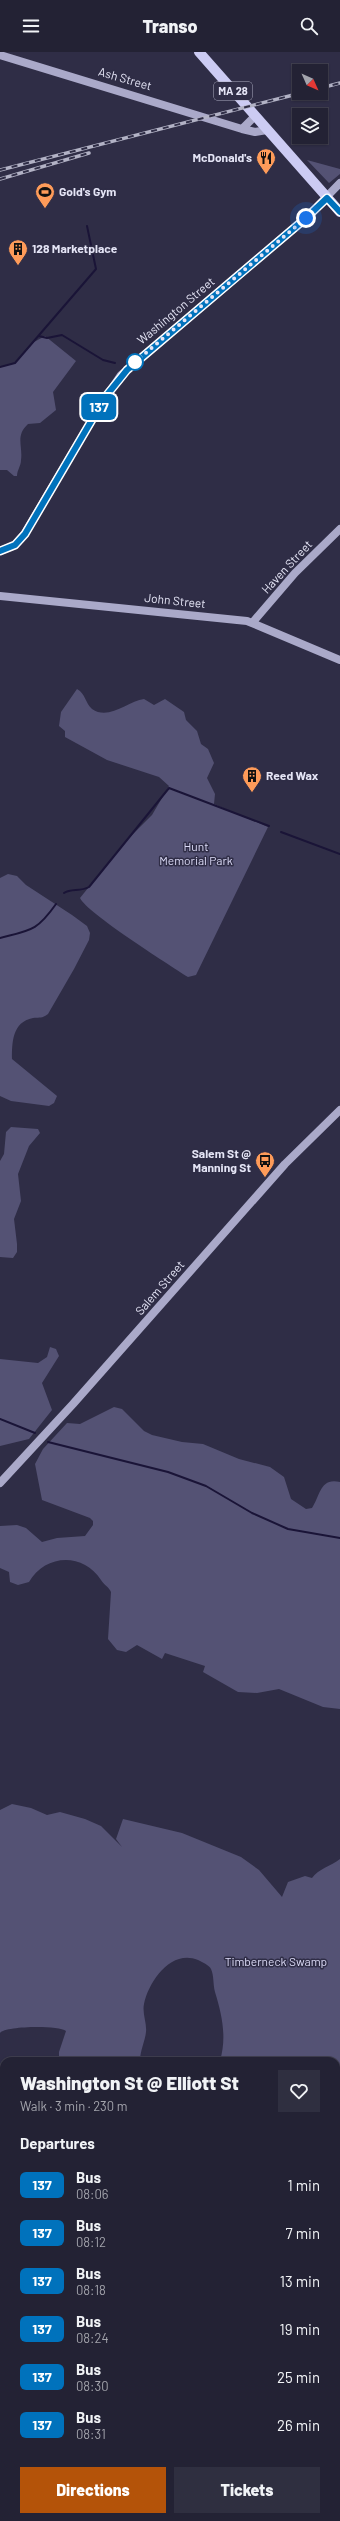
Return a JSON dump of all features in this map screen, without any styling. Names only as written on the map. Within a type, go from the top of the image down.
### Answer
[{"type":"main road","name":"MA 28","points":[[198,52],[340,212]]},
{"type":"street","name":"Ash Street","points":[[0,55],[242,129],[255,132],[267,130]]},
{"type":"street","points":[[242,129],[255,116]]},
{"type":"street","name":"Washington Street","points":[[0,551],[18,542],[31,525],[106,396],[121,375],[327,198],[340,183]]},
{"type":"street","name":"Haven Street","points":[[253,622],[298,570],[340,529]]},
{"type":"street","name":"John Street","points":[[0,596],[253,622],[340,660]]},
{"type":"street","name":"Salem Street","points":[[0,1483],[73,1404],[280,1169],[340,1110]]},
{"type":"green space","points":[[307,160],[340,169],[340,174],[329,183]]},
{"type":"green space","points":[[45,336],[76,361],[53,392],[56,410],[40,423],[28,424],[24,428],[20,441],[21,462],[17,476],[14,476],[7,470],[0,470],[0,367],[14,363],[34,342]]},
{"type":"green space","name":"Hunt Memorial Park","points":[[77,689],[82,693],[90,707],[98,712],[112,712],[138,700],[144,699],[154,705],[165,699],[184,712],[186,720],[197,731],[201,744],[208,749],[214,763],[207,778],[215,794],[214,804],[268,827],[196,975],[188,977],[147,950],[97,915],[80,898],[125,842],[152,815],[169,786],[159,777],[107,760],[65,737],[65,731],[59,726],[61,712]]},
{"type":"green space","points":[[8,874],[17,876],[26,885],[72,915],[87,926],[90,933],[89,940],[74,969],[48,1014],[46,1016],[26,1020],[17,1029],[13,1040],[12,1059],[57,1096],[54,1103],[49,1106],[11,1101],[0,1096],[0,878]]},
{"type":"green space","points":[[11,1127],[38,1129],[40,1133],[29,1146],[18,1174],[21,1201],[14,1219],[17,1252],[13,1258],[0,1257],[0,1161],[4,1154],[6,1132]]},
{"type":"green space","points":[[50,1347],[56,1349],[59,1356],[42,1383],[52,1410],[29,1439],[0,1446],[0,1359],[38,1363],[47,1357]]},
{"type":"green space","points":[[114,1407],[122,1409],[144,1431],[152,1435],[182,1442],[203,1444],[239,1459],[270,1467],[284,1477],[291,1499],[306,1509],[312,1508],[324,1485],[333,1481],[340,1482],[340,1709],[323,1707],[279,1689],[257,1693],[238,1692],[203,1672],[205,1666],[165,1653],[162,1659],[137,1645],[126,1652],[117,1650],[108,1639],[111,1592],[93,1571],[75,1561],[64,1560],[44,1566],[29,1582],[18,1585],[10,1582],[9,1572],[0,1568],[0,1526],[17,1525],[26,1528],[42,1542],[57,1538],[85,1536],[93,1525],[93,1521],[90,1518],[42,1500],[35,1464],[43,1449],[67,1423],[80,1424]]},
{"type":"green space","name":"Timberneck Swamp","points":[[12,1804],[31,1808],[47,1815],[60,1812],[85,1819],[101,1826],[122,1847],[116,1839],[123,1819],[182,1833],[241,1857],[259,1870],[282,1897],[288,1882],[305,1876],[312,1878],[318,1872],[340,1859],[340,2057],[221,2057],[223,2026],[214,1989],[212,1971],[198,1960],[188,1958],[179,1959],[170,1963],[156,1977],[151,1986],[144,2004],[146,2032],[141,2057],[59,2057],[59,2052],[66,2031],[61,2029],[32,2027],[11,2029],[0,2033],[0,1810]]},
{"type":"waterway","points":[[0,367],[15,363],[96,269],[87,226]]},
{"type":"waterway","points":[[39,336],[47,338],[62,335],[103,360],[115,363]]},
{"type":"waterway","points":[[64,893],[89,887],[169,788],[269,826]]},
{"type":"waterway","points":[[281,832],[340,854]]},
{"type":"waterway","points":[[0,938],[26,931],[38,925],[44,920],[56,904]]},
{"type":"waterway","points":[[0,1419],[35,1433]]},
{"type":"waterway","points":[[48,1442],[168,1472],[206,1486],[252,1513],[288,1529],[340,1538]]},
{"type":"railway","points":[[328,86],[340,83]]},
{"type":"railway","points":[[0,170],[292,95]]},
{"type":"railway","points":[[0,179],[89,153]]},
{"type":"bus line","name":"137","points":[[0,551],[15,545],[25,534],[110,389],[127,370],[147,351],[306,218],[327,198],[340,212]]},
{"type":"place","name":"McDonald's","points":[[266,175]]},
{"type":"place","name":"Gold's Gym","points":[[45,209]]},
{"type":"place","name":"128 Marketplace","points":[[18,266]]},
{"type":"place","name":"Reed Wax","points":[[252,793]]},
{"type":"place","name":"Salem St @ Manning St","points":[[265,1178]]},
{"type":"route","points":[[135,362],[306,218]]}]
